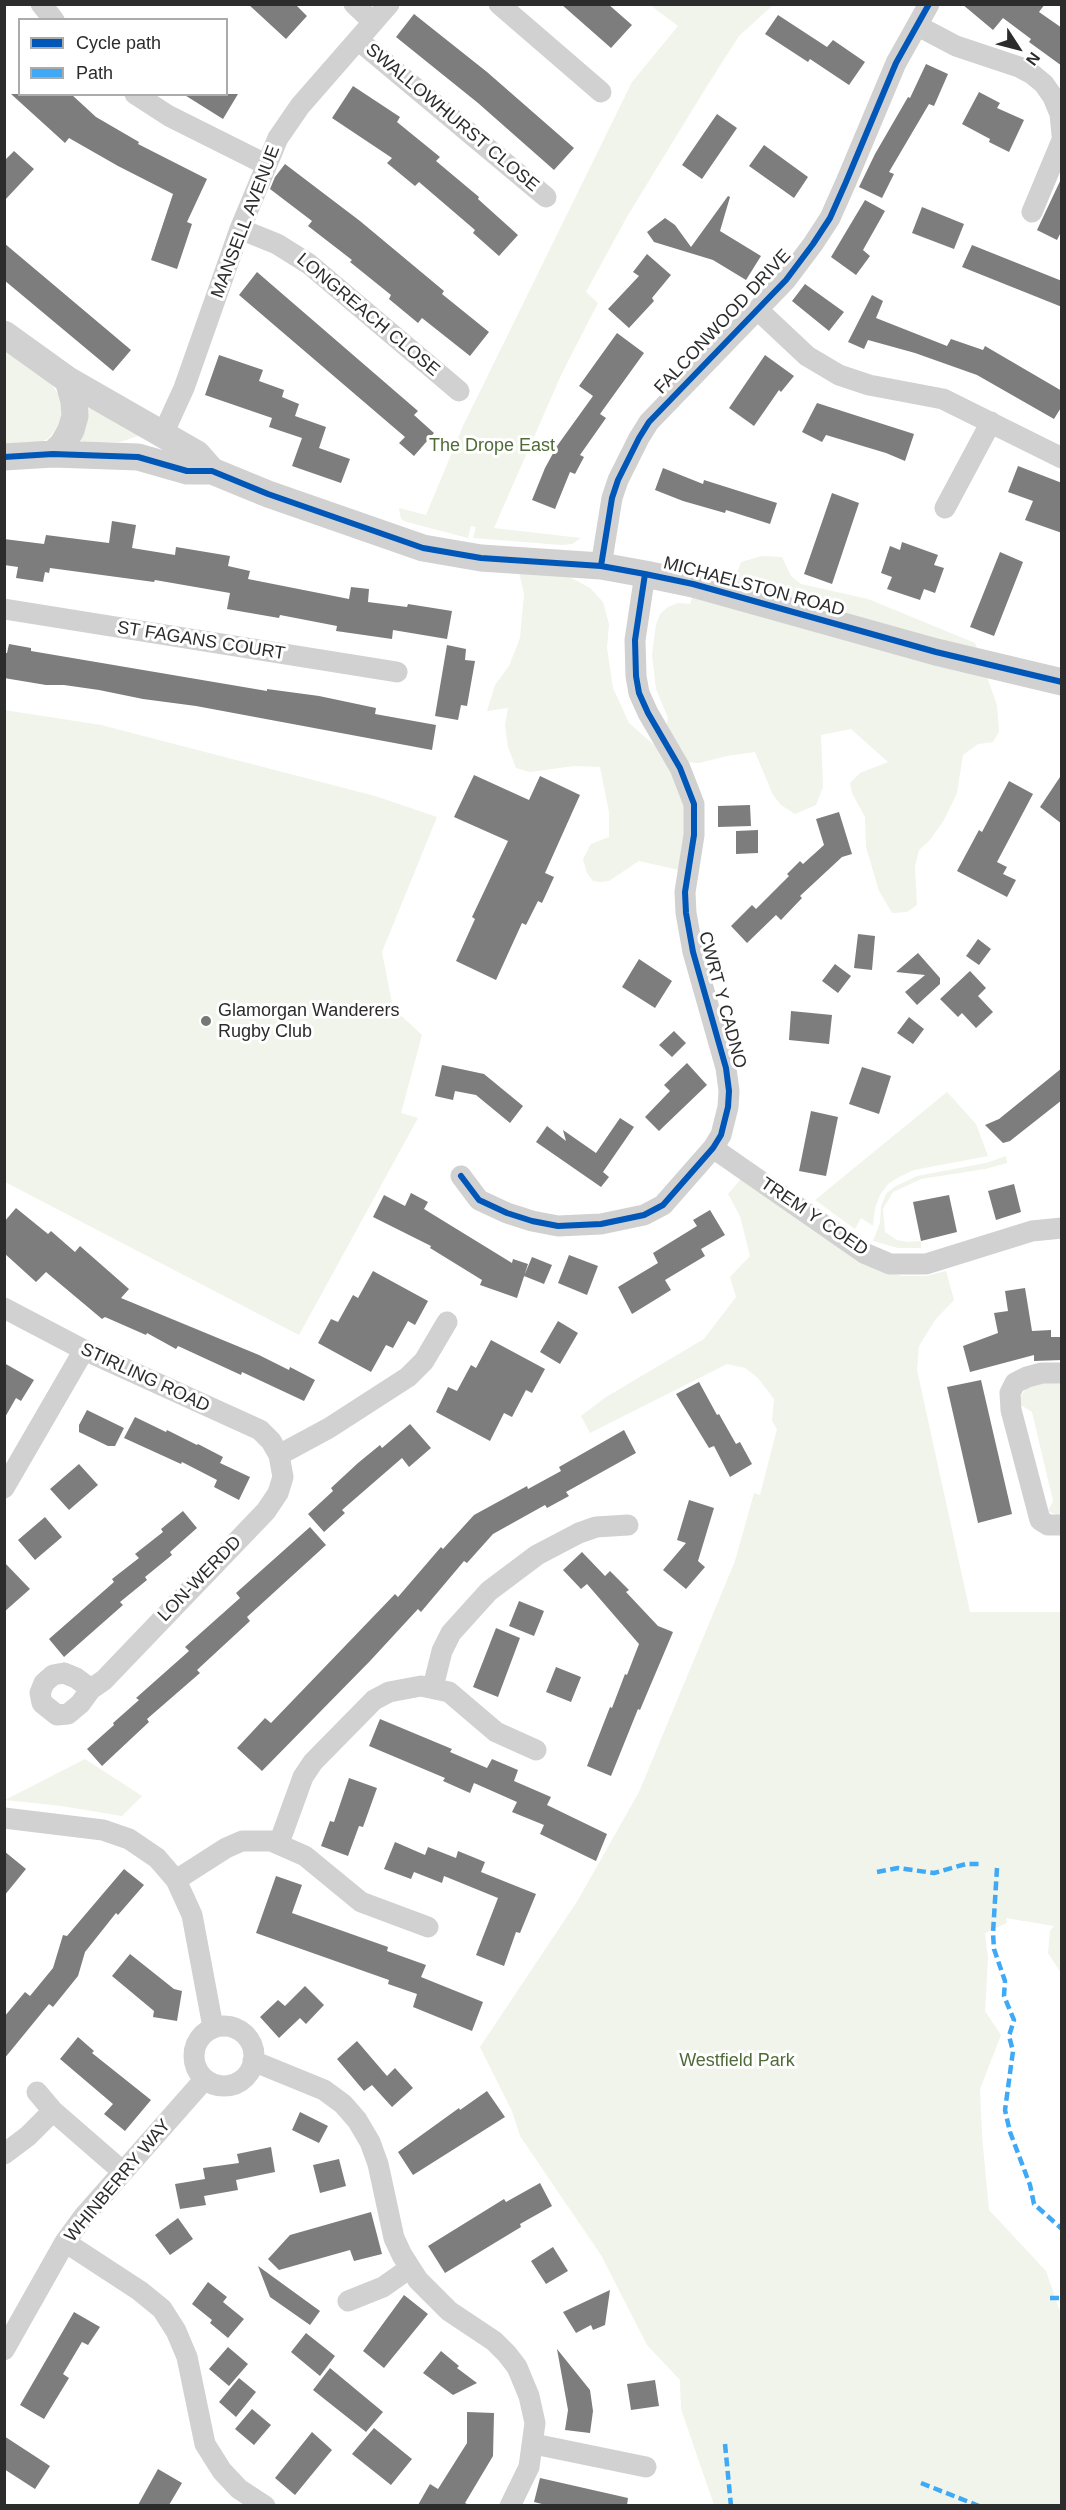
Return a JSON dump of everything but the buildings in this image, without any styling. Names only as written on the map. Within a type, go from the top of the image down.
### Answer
[{"type":"street","points":[[41,4],[52,18]]},
{"type":"street","points":[[354,4],[373,22]]},
{"type":"street","name":"MANSELL AVENUE","points":[[163,434],[184,388],[265,164],[289,122],[389,4]]},
{"type":"street","points":[[499,4],[601,92]]},
{"type":"street","name":"FALCONWOOD DRIVE","points":[[602,566],[612,498],[622,470],[639,438],[657,414],[798,266],[830,218],[886,84],[929,4]]},
{"type":"street","points":[[918,26],[956,46],[1019,67],[1044,84],[1060,114],[1062,135]]},
{"type":"street","name":"SWALLOWHURST CLOSE","points":[[358,40],[546,197]]},
{"type":"street","points":[[138,96],[169,116],[265,164]]},
{"type":"street","points":[[1032,212],[1062,140]]},
{"type":"street","name":"LONGREACH CLOSE","points":[[240,230],[277,244],[309,264],[459,391]]},
{"type":"street","points":[[758,310],[807,356],[839,375],[869,385],[943,399],[1062,458]]},
{"type":"street","name":"MICHAELSTON ROAD","points":[[4,334],[68,380],[197,454],[212,471]]},
{"type":"street","points":[[53,454],[63,444],[71,430],[75,416],[74,401],[68,380]]},
{"type":"street","points":[[945,508],[991,422]]},
{"type":"street","name":"MICHAELSTON ROAD","points":[[4,457],[53,454],[138,457],[187,471],[212,471],[268,494],[423,548],[481,558],[602,566],[693,584],[936,652],[1062,682]]},
{"type":"street","name":"CWRT Y CADNO","points":[[460,1176],[479,1200],[507,1213],[558,1226],[601,1224],[644,1215],[663,1205],[714,1148],[725,1122],[729,1091],[726,1068],[693,952],[686,913],[685,892],[694,835],[694,804],[680,768],[639,693],[636,676],[635,640],[645,574]]},
{"type":"street","name":"ST FAGANS COURT","points":[[4,609],[397,672]]},
{"type":"street","name":"TREM Y COED","points":[[714,1148],[864,1252],[890,1264],[926,1264],[1032,1231],[1062,1228]]},
{"type":"street","name":"STIRLING ROAD","points":[[4,1308],[84,1350],[260,1430],[271,1441],[279,1455]]},
{"type":"street","points":[[279,1455],[329,1428],[408,1377],[424,1361],[447,1322]]},
{"type":"street","points":[[4,1488],[84,1350]]},
{"type":"street","points":[[1062,1373],[1042,1373],[1027,1377],[1016,1383],[1010,1393],[1011,1410],[1040,1520],[1048,1525],[1062,1525]]},
{"type":"street","name":"LON-WERDD","points":[[91,1689],[104,1680],[266,1510],[278,1493],[283,1477],[279,1455]]},
{"type":"street","points":[[433,1687],[442,1651],[451,1633],[489,1591],[537,1555],[579,1533],[596,1527],[628,1525]]},
{"type":"street","points":[[279,1843],[303,1777],[314,1762],[374,1700],[389,1692],[407,1688],[433,1687],[449,1692],[461,1700],[495,1732],[536,1750]]},
{"type":"street","points":[[4,1818],[104,1830],[129,1839],[157,1858],[176,1880],[192,1915],[213,2027]]},
{"type":"street","points":[[176,1880],[226,1848],[242,1841],[271,1841],[315,1863],[361,1902],[428,1927]]},
{"type":"street","points":[[229,2026],[239,2030],[247,2036],[252,2045],[253,2061],[247,2075],[239,2082],[229,2086],[219,2086],[204,2080],[197,2072],[194,2062],[197,2041],[213,2027],[229,2026]]},
{"type":"street","points":[[253,2061],[324,2091],[342,2104],[357,2120],[370,2142],[378,2164],[394,2238],[410,2268],[418,2280],[449,2311],[494,2342],[512,2361],[530,2396],[535,2422],[534,2444],[529,2467],[510,2505]]},
{"type":"street","name":"WHINBERRY WAY","points":[[4,2350],[65,2242],[122,2171],[204,2080]]},
{"type":"street","points":[[37,2091],[52,2111],[122,2171]]},
{"type":"street","points":[[4,2154],[28,2136],[52,2111]]},
{"type":"street","points":[[65,2242],[140,2291],[162,2309],[176,2331],[187,2357],[205,2444],[222,2471],[239,2489],[265,2505]]},
{"type":"street","points":[[348,2301],[383,2287],[410,2268]]},
{"type":"street","points":[[534,2444],[646,2467]]},
{"type":"green space","name":"The Drope East","points":[[650,5],[773,5],[739,36],[628,215],[586,292],[598,303],[562,373],[494,528],[581,538],[572,544],[561,545],[473,538],[476,527],[471,526],[468,538],[407,522],[401,519],[399,508],[426,515],[463,426],[632,82],[678,26]]},
{"type":"green space","points":[[4,350],[52,385],[62,400],[61,422],[48,439],[36,443],[5,446]]},
{"type":"green space","points":[[86,406],[139,434],[138,436],[120,442],[84,443],[81,440]]},
{"type":"green space","points":[[762,556],[782,557],[791,576],[801,584],[868,599],[975,643],[997,705],[999,732],[993,742],[978,744],[963,755],[957,793],[944,820],[930,840],[919,850],[915,866],[917,905],[907,912],[892,913],[879,891],[866,847],[865,817],[852,793],[850,783],[860,773],[888,762],[851,729],[821,735],[823,787],[816,805],[795,814],[781,805],[773,795],[755,752],[699,763],[687,762],[700,817],[679,870],[639,861],[609,881],[600,882],[593,881],[587,873],[583,859],[591,844],[609,837],[609,812],[600,767],[574,766],[530,772],[516,768],[508,747],[505,725],[508,708],[487,711],[495,685],[509,666],[520,638],[524,594],[519,572],[568,576],[590,588],[603,602],[609,624],[607,648],[613,688],[629,723],[661,749],[668,718],[656,689],[652,655],[656,624],[660,614],[668,607],[678,603],[690,604],[693,596],[728,598],[741,562]]},
{"type":"green space","name":"Glamorgan Wanderers Rugby Club","points":[[4,710],[101,725],[375,796],[437,817],[382,952],[393,1008],[422,1035],[401,1113],[418,1118],[299,1335],[5,1182]]},
{"type":"green space","points":[[947,1092],[976,1124],[988,1156],[914,1170],[899,1177],[888,1184],[880,1195],[875,1208],[873,1226],[861,1218],[855,1229],[815,1200]]},
{"type":"green space","points":[[1006,1156],[1007,1163],[985,1169],[921,1179],[893,1192],[883,1209],[885,1232],[897,1240],[921,1241],[921,1248],[898,1248],[873,1241],[880,1223],[881,1206],[886,1194],[894,1187],[917,1176],[986,1163]]},
{"type":"green space","name":"Westfield Park","points":[[741,1179],[851,1256],[873,1268],[902,1276],[926,1276],[946,1271],[954,1300],[935,1320],[919,1346],[917,1370],[970,1612],[1061,1612],[1061,1973],[1048,1953],[1050,1931],[1054,1926],[1006,1918],[1007,1923],[985,1933],[988,1958],[985,2011],[1001,2035],[980,2089],[989,2210],[1046,2271],[1061,2314],[1061,2505],[714,2505],[681,2409],[680,2380],[647,2345],[601,2255],[520,2136],[512,2111],[480,2047],[578,1900],[639,1792],[735,1561],[754,1493],[760,1495],[777,1429],[772,1421],[774,1399],[758,1378],[745,1368],[727,1364],[590,1433],[581,1416],[606,1397],[704,1339],[736,1297],[730,1277],[750,1256],[740,1216],[728,1194]]},
{"type":"green space","points":[[1061,1380],[1061,1516],[1059,1516],[1048,1511],[1053,1501],[1032,1412],[1021,1405],[1020,1397],[1030,1384]]},
{"type":"green space","points":[[85,1759],[142,1796],[122,1816],[5,1800]]},
{"type":"marked path","points":[[877,1872],[898,1868],[934,1873],[966,1864],[980,1864]]},
{"type":"marked path","points":[[997,1868],[994,1949],[1005,1981],[1004,1996],[1014,2020],[1009,2036],[1013,2051],[1005,2110],[1034,2204],[1062,2229]]},
{"type":"marked path","points":[[1050,2298],[1062,2298]]},
{"type":"marked path","points":[[725,2444],[731,2506]]},
{"type":"marked path","points":[[921,2483],[979,2506]]},
{"type":"cycle path","points":[[601,566],[612,498],[618,480],[639,438],[649,422],[786,280],[813,244],[830,218],[896,63],[929,4]]},
{"type":"cycle path","points":[[4,457],[53,454],[138,457],[187,471],[212,471],[268,494],[423,548],[481,558],[601,566],[693,584],[936,652],[1062,682]]},
{"type":"cycle path","points":[[461,1176],[479,1200],[507,1213],[558,1226],[601,1224],[644,1215],[663,1205],[713,1148],[721,1135],[728,1107],[729,1091],[726,1068],[693,952],[686,913],[685,892],[694,835],[694,804],[680,768],[648,713],[639,693],[636,676],[635,640],[645,574]]},
{"type":"place","name":"Glamorgan Wanderers Rugby Club","points":[[206,1021]]}]
